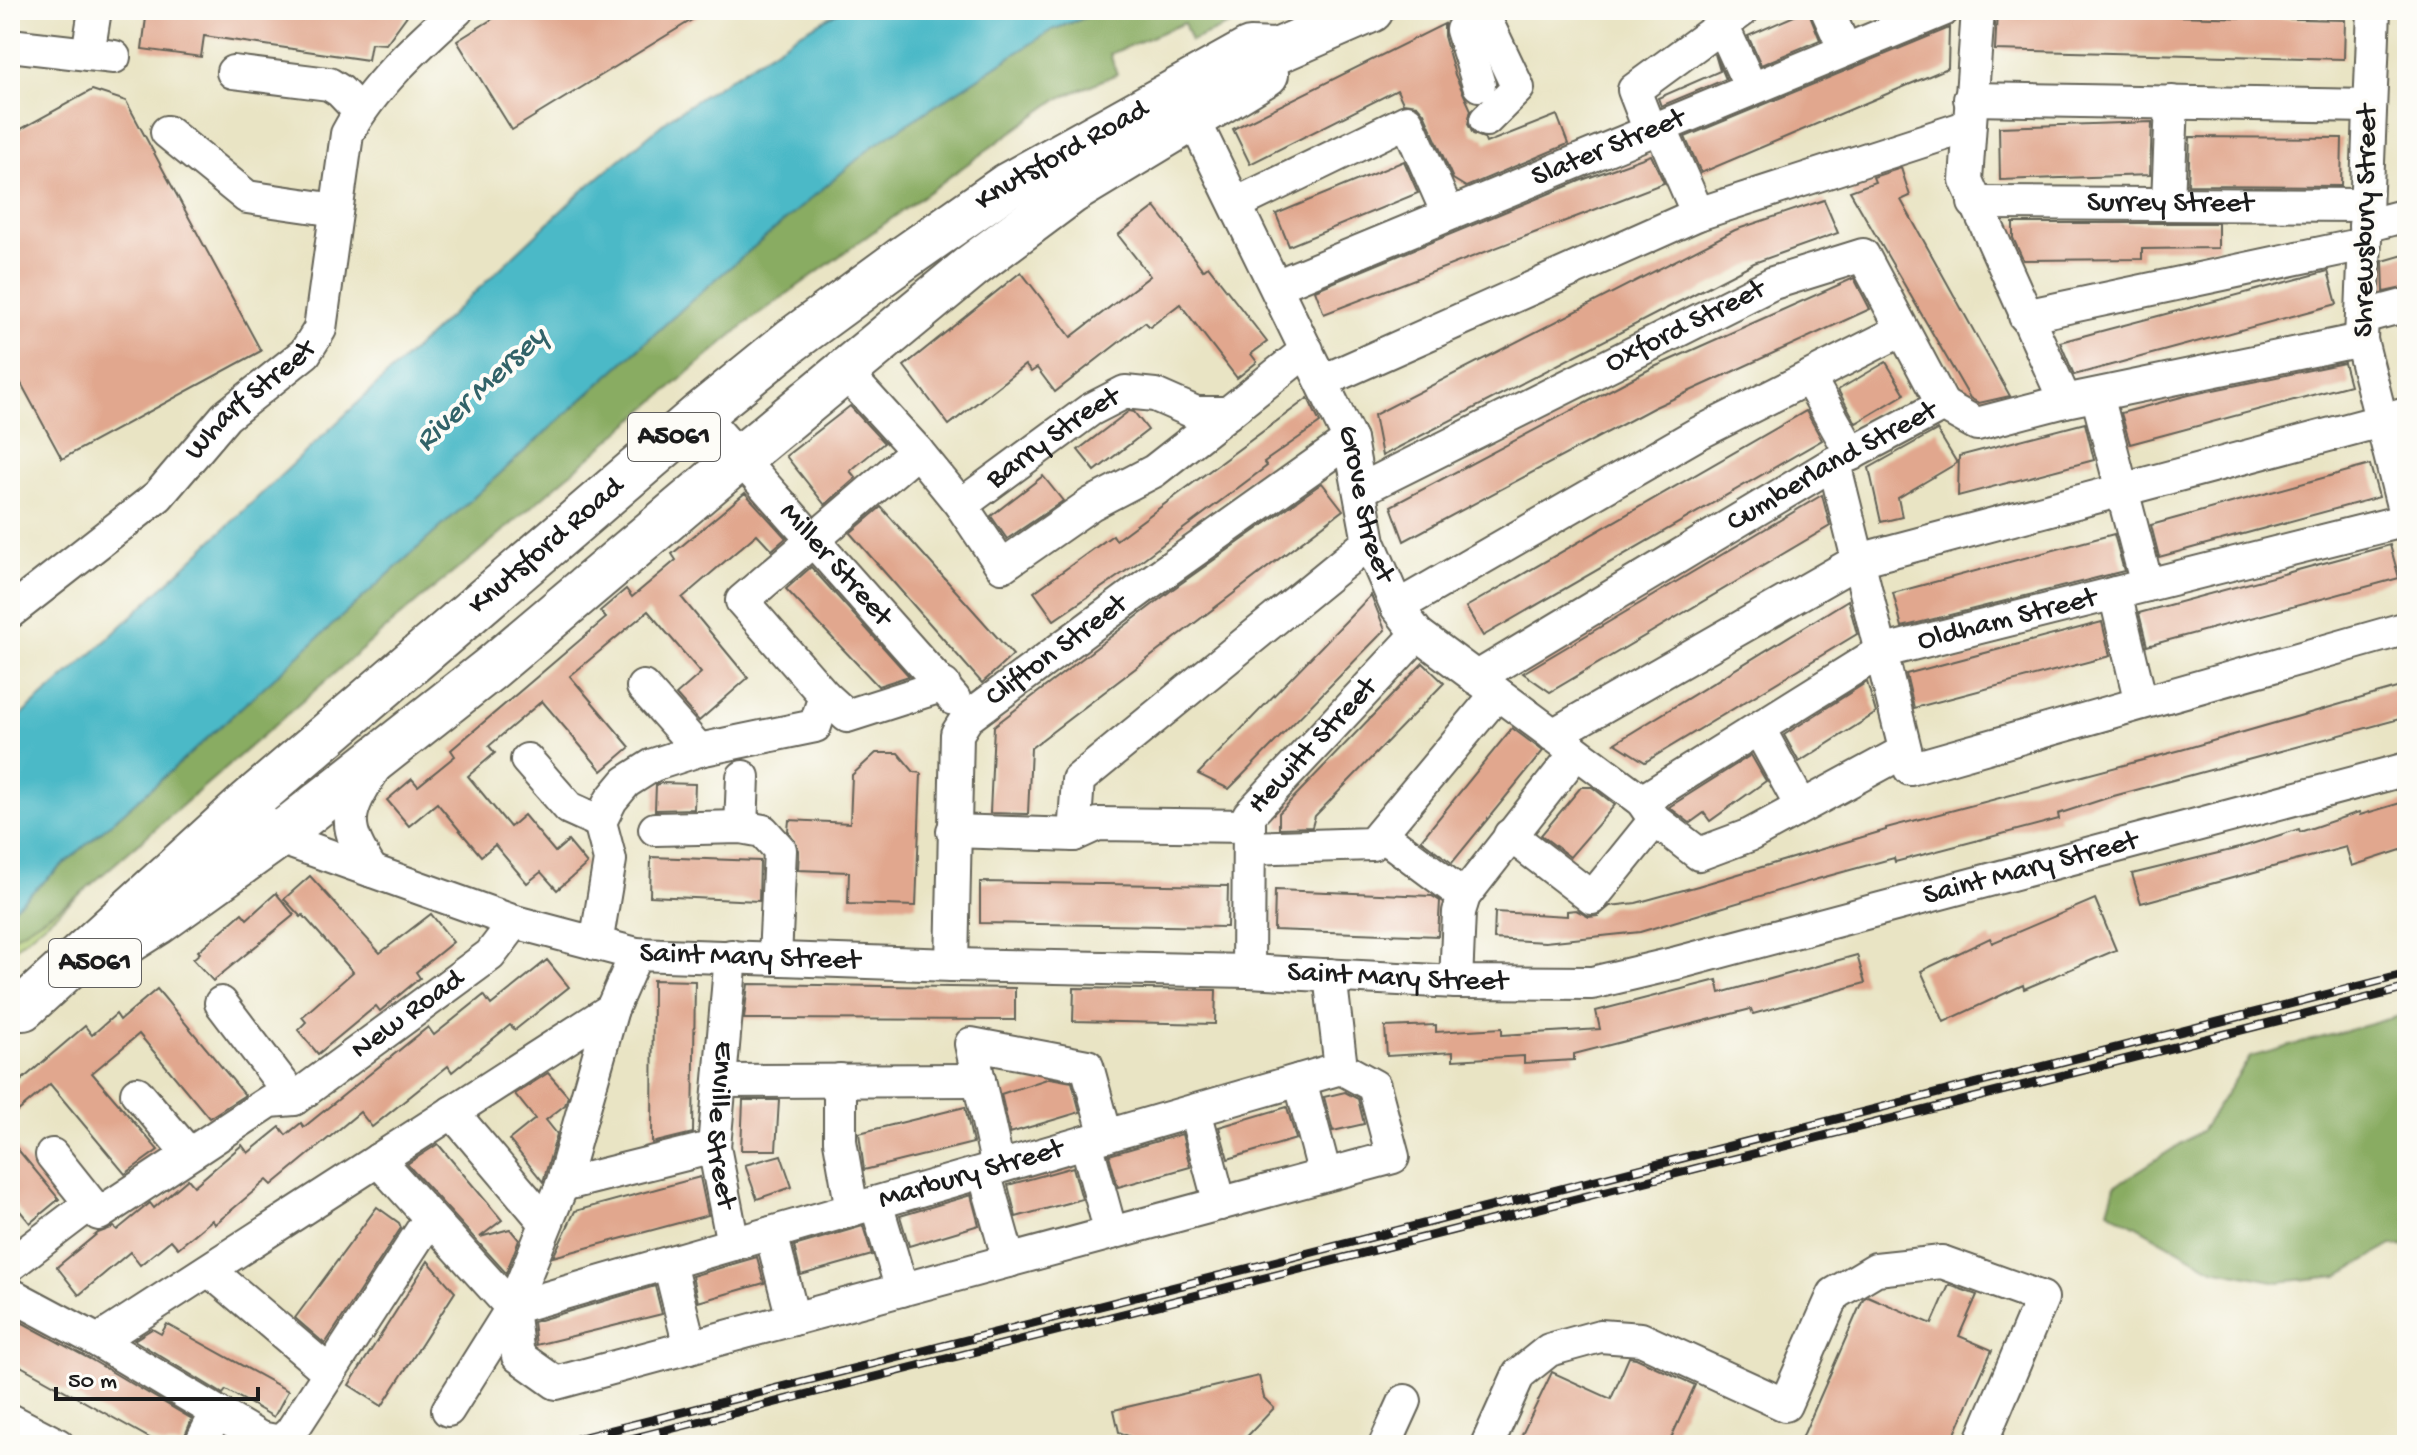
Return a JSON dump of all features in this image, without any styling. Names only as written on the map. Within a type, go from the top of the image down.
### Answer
[{"type":"highway","name":"Knutsford Road","points":[[16,1013],[248,803],[701,414],[792,340],[1008,185],[1250,50],[1277,51],[1371,10]]},
{"type":"highway","name":"Knutsford Road","points":[[16,1013],[157,923],[277,837],[490,669],[972,266],[1071,192],[1267,73],[1277,51]]},
{"type":"street","points":[[10,45],[101,55],[95,10]]},
{"type":"street","name":"Wharf Street","points":[[10,612],[158,496],[226,416],[305,353],[320,329],[347,134],[360,112],[414,50],[457,10]]},
{"type":"street","points":[[1827,10],[1845,50]]},
{"type":"street","name":"Slater Street","points":[[1276,286],[1943,10]]},
{"type":"street","points":[[1978,10],[1966,180],[2065,401]]},
{"type":"street","name":"Shrewsbury Street","points":[[2374,10],[2361,328],[2394,417],[2407,521]]},
{"type":"street","points":[[1479,85],[1462,30],[1483,14],[1518,88],[1486,120]]},
{"type":"street","points":[[1698,214],[1634,90],[1732,18],[1751,88]]},
{"type":"street","points":[[233,72],[329,84],[360,112]]},
{"type":"street","points":[[2168,203],[2172,102]]},
{"type":"street","points":[[1323,381],[1698,214],[1970,113],[2172,102],[2370,106]]},
{"type":"street","name":"Grove Street","points":[[1193,118],[1350,440],[1369,542],[1397,607],[1418,634],[1564,744],[1699,854],[1750,835],[1801,806]]},
{"type":"street","points":[[1236,204],[1407,121],[1448,214]]},
{"type":"street","points":[[167,132],[247,197],[336,210]]},
{"type":"street","name":"Surrey Street","points":[[1974,203],[2168,203],[2365,225]]},
{"type":"street","points":[[2025,316],[2407,215]]},
{"type":"street","name":"Oxford Street","points":[[1360,490],[1773,283],[1863,255],[1943,405]]},
{"type":"street","name":"Cumberland Street","points":[[1381,834],[1486,686],[1843,459],[1943,405],[1977,424],[2361,328],[2407,305]]},
{"type":"street","points":[[1397,607],[1697,434],[1902,330]]},
{"type":"street","points":[[961,505],[1002,566],[1091,504],[1154,471],[1307,350]]},
{"type":"street","name":"Barry Street","points":[[844,371],[961,505],[1090,410],[1125,392],[1155,395],[1196,413],[1228,413]]},
{"type":"street","points":[[1809,378],[1843,459],[1859,560],[1910,769],[2407,628]]},
{"type":"street","points":[[2097,395],[2147,585]]},
{"type":"street","name":"Miller Street","points":[[701,414],[944,685],[967,718]]},
{"type":"street","points":[[1456,982],[1459,912],[1464,896],[1510,835],[1564,744],[1859,560],[2394,417]]},
{"type":"street","name":"Clifton Street","points":[[952,965],[957,734],[967,718],[1350,440]]},
{"type":"street","points":[[917,451],[742,601],[825,696],[847,716],[944,685]]},
{"type":"street","name":"Oldham Street","points":[[1510,835],[1592,898],[1648,810],[1759,729],[1880,652],[2407,521]]},
{"type":"street","points":[[1074,835],[1078,780],[1369,542]]},
{"type":"street","points":[[2115,593],[2141,703]]},
{"type":"street","name":"Hewitt Street","points":[[1248,971],[1249,815],[1418,634]]},
{"type":"street","points":[[643,687],[699,750]]},
{"type":"street","points":[[596,944],[610,860],[600,822],[611,800],[626,782],[653,765],[699,750],[815,726],[825,696]]},
{"type":"street","points":[[1759,729],[1801,806],[1905,751]]},
{"type":"street","points":[[372,871],[353,841],[349,820],[357,796],[385,752]]},
{"type":"street","points":[[527,760],[569,808],[600,822]]},
{"type":"street","name":"Saint Mary Street","points":[[248,803],[277,837],[515,922],[636,954],[1248,971],[1456,982],[1592,983],[2407,769]]},
{"type":"street","points":[[741,827],[743,777]]},
{"type":"street","points":[[953,831],[1074,835],[1098,824],[1372,844],[1381,834],[1464,896]]},
{"type":"street","points":[[655,829],[741,827],[763,831],[780,850],[775,958]]},
{"type":"street","name":"New Road","points":[[10,1265],[90,1204],[99,1214],[270,1101],[294,1099],[490,955],[515,922]]},
{"type":"street","points":[[448,1410],[512,1308],[562,1185],[612,1009],[636,954]]},
{"type":"street","name":"Enville Street","points":[[731,956],[714,1147],[733,1244]]},
{"type":"street","points":[[378,1160],[512,1308],[518,1356],[556,1383],[1393,1157],[1374,1086],[1341,1068],[1330,975]]},
{"type":"street","points":[[221,1003],[294,1099]]},
{"type":"street","points":[[98,1341],[612,1009]]},
{"type":"street","points":[[1009,1261],[971,1044],[1087,1066],[1111,1233]]},
{"type":"street","name":"Marbury Street","points":[[512,1308],[1341,1068]]},
{"type":"street","points":[[840,1080],[840,1141],[864,1206],[902,1290]]},
{"type":"street","points":[[721,1081],[979,1080]]},
{"type":"street","points":[[1300,1080],[1325,1175]]},
{"type":"street","points":[[137,1093],[188,1153]]},
{"type":"street","points":[[1195,1111],[1220,1204]]},
{"type":"street","points":[[452,1112],[546,1223]]},
{"type":"street","points":[[562,1185],[714,1147]]},
{"type":"street","points":[[52,1155],[90,1204]]},
{"type":"street","points":[[10,1294],[98,1341],[260,1438],[280,1442],[291,1432],[430,1218]]},
{"type":"street","points":[[771,1233],[793,1319]]},
{"type":"street","points":[[1487,1445],[1519,1374],[1549,1350],[1600,1336],[1641,1339],[1785,1405],[1834,1294],[1876,1269],[1942,1262],[2042,1298],[1980,1445]]},
{"type":"street","points":[[669,1263],[690,1347]]},
{"type":"street","points":[[209,1270],[329,1372]]},
{"type":"street","points":[[1385,1445],[1405,1401]]},
{"type":"street","points":[[200,1445],[217,1412]]},
{"type":"street","points":[[10,1420],[58,1445]]},
{"type":"green space","points":[[1104,10],[1265,10],[1191,41],[1184,23],[1110,54],[1117,74],[1056,100],[744,325],[419,600],[79,895],[10,939],[10,911],[172,770],[702,291],[873,146],[1052,30]]},
{"type":"green space","points":[[79,895],[10,952],[10,939]]},
{"type":"green space","points":[[2407,1014],[2407,1247],[2392,1245],[2338,1276],[2278,1282],[2213,1269],[2108,1210],[2115,1186],[2202,1130],[2250,1057]]},
{"type":"water","name":"River Mersey","points":[[842,10],[1104,10],[1052,30],[873,146],[702,291],[172,770],[10,911],[10,725],[96,650],[581,192],[672,116],[798,34]]},
{"type":"building","points":[[147,10],[411,10],[386,44],[371,43],[368,60],[204,36],[201,57],[142,49]]},
{"type":"building","points":[[507,10],[708,10],[512,130],[457,41]]},
{"type":"building","points":[[1808,10],[1820,40],[1761,65],[1748,36]]},
{"type":"building","points":[[1997,12],[2345,20],[2344,59],[1995,50]]},
{"type":"building","points":[[1444,24],[1444,36],[1455,75],[1471,110],[1468,124],[1473,134],[1484,138],[1486,143],[1557,115],[1568,144],[1466,187],[1453,179],[1424,113],[1417,105],[1403,103],[1397,90],[1250,164],[1233,129]]},
{"type":"building","points":[[1949,28],[1948,68],[1701,173],[1685,137]]},
{"type":"building","points":[[1715,54],[1726,79],[1661,106],[1658,98],[1720,71]]},
{"type":"building","points":[[92,90],[126,101],[261,351],[62,459],[10,363],[10,135]]},
{"type":"building","points":[[2152,122],[2150,175],[2000,180],[1999,127]]},
{"type":"building","points":[[2190,137],[2342,138],[2341,186],[2188,185]]},
{"type":"building","points":[[1651,155],[1664,183],[1324,314],[1315,290],[1582,180]]},
{"type":"building","points":[[1404,161],[1418,193],[1289,246],[1276,214]]},
{"type":"building","points":[[1901,168],[1910,196],[1901,200],[2010,396],[1979,403],[1970,398],[1850,191],[1875,182],[1873,177]]},
{"type":"building","points":[[1824,200],[1838,233],[1754,263],[1382,456],[1374,415],[1735,230]]},
{"type":"building","points":[[1155,207],[1203,270],[1208,266],[1267,342],[1251,354],[1257,362],[1237,378],[1180,304],[1150,327],[1145,322],[1055,392],[1037,368],[1031,372],[1025,365],[949,425],[904,366],[1021,272],[1071,337],[1150,276],[1118,235]]},
{"type":"building","points":[[2013,223],[2218,223],[2218,248],[2142,249],[2142,259],[2023,260],[2013,238]]},
{"type":"building","points":[[2407,254],[2407,287],[2384,292],[2383,261]]},
{"type":"building","points":[[2328,271],[2337,304],[2074,375],[2060,342]]},
{"type":"building","points":[[1854,278],[1870,309],[1653,408],[1404,541],[1391,506],[1652,368]]},
{"type":"building","points":[[1886,362],[1905,394],[1856,423],[1838,390]]},
{"type":"building","points":[[2344,363],[2350,385],[2130,444],[2121,413],[2189,395]]},
{"type":"building","points":[[1308,398],[1320,423],[1264,462],[1267,466],[1142,560],[1054,620],[1034,592],[1113,535],[1116,540]]},
{"type":"building","points":[[850,406],[884,443],[850,471],[856,478],[825,505],[786,456]]},
{"type":"building","points":[[1129,411],[1134,412],[1148,430],[1095,471],[1078,450]]},
{"type":"building","points":[[1806,411],[1822,440],[1483,636],[1466,607]]},
{"type":"building","points":[[2085,423],[2094,460],[1958,496],[1959,456]]},
{"type":"building","points":[[1937,430],[1957,463],[1898,498],[1902,517],[1881,522],[1869,468]]},
{"type":"building","points":[[2370,465],[2379,497],[2159,557],[2151,525]]},
{"type":"building","points":[[1043,476],[1063,501],[1007,539],[991,516]]},
{"type":"building","points":[[1322,483],[1343,510],[1031,748],[1028,814],[990,813],[994,726],[1173,589]]},
{"type":"building","points":[[745,493],[786,538],[772,550],[757,534],[682,598],[748,678],[699,721],[676,695],[701,673],[648,611],[570,676],[630,747],[602,771],[542,701],[489,746],[495,753],[468,776],[510,827],[524,815],[555,852],[568,841],[587,864],[557,890],[541,872],[527,883],[495,845],[481,856],[437,803],[409,826],[387,800],[412,779],[418,786],[455,756],[451,750],[606,618],[600,611],[626,589],[632,597],[676,560],[672,554]]},
{"type":"building","points":[[1822,495],[1830,526],[1550,692],[1523,673]]},
{"type":"building","points":[[881,507],[1013,655],[982,683],[850,533]]},
{"type":"building","points":[[2114,534],[2124,571],[1902,627],[1893,593]]},
{"type":"building","points":[[2390,545],[2399,578],[2147,646],[2139,613]]},
{"type":"building","points":[[811,567],[909,676],[878,686],[786,589]]},
{"type":"building","points":[[1371,595],[1385,630],[1229,789],[1198,774]]},
{"type":"building","points":[[1848,600],[1857,634],[1645,762],[1615,743]]},
{"type":"building","points":[[2102,622],[2110,656],[1914,708],[1906,674]]},
{"type":"building","points":[[1423,663],[1444,683],[1315,816],[1312,827],[1279,828],[1279,813]]},
{"type":"building","points":[[1867,682],[1876,713],[1799,762],[1784,735]]},
{"type":"building","points":[[2407,685],[2407,717],[2110,797],[2058,814],[2059,819],[1895,862],[1894,858],[1640,932],[1545,942],[1494,939],[1495,912],[1567,916],[1567,911],[1576,910],[1589,917],[1598,916],[1610,906],[1636,903],[1698,886],[1886,828],[2181,750]]},
{"type":"building","points":[[1512,728],[1543,751],[1452,863],[1421,840]]},
{"type":"building","points":[[876,753],[898,753],[914,772],[921,773],[916,906],[848,904],[849,872],[798,870],[799,850],[788,831],[789,820],[850,823],[852,775]]},
{"type":"building","points":[[1751,755],[1766,781],[1710,821],[1704,813],[1690,823],[1669,807]]},
{"type":"building","points":[[695,784],[694,809],[655,810],[656,785]]},
{"type":"building","points":[[1581,787],[1592,787],[1615,805],[1570,857],[1541,835]]},
{"type":"building","points":[[2407,801],[2407,848],[2352,866],[2346,847],[2141,903],[2132,874],[2239,848],[2299,829],[2300,832],[2359,812],[2360,815]]},
{"type":"building","points":[[651,857],[760,861],[759,901],[650,896]]},
{"type":"building","points":[[310,876],[380,953],[431,914],[453,942],[416,972],[420,978],[380,1011],[376,1006],[318,1054],[298,1030],[306,1022],[302,1017],[353,972],[303,915],[301,917],[284,899]]},
{"type":"building","points":[[980,882],[1228,886],[1227,927],[980,923]]},
{"type":"building","points":[[1275,890],[1432,896],[1440,901],[1438,936],[1274,930]]},
{"type":"building","points":[[276,893],[294,915],[213,981],[193,959],[200,953],[198,951],[242,913],[247,919]]},
{"type":"building","points":[[2095,899],[2116,950],[2024,989],[2023,985],[1944,1022],[1921,971],[1990,938],[1992,943]]},
{"type":"building","points":[[1857,955],[1865,983],[1753,1014],[1751,1009],[1574,1054],[1574,1060],[1524,1063],[1524,1056],[1453,1060],[1453,1052],[1387,1056],[1385,1027],[1436,1025],[1436,1032],[1502,1028],[1502,1035],[1600,1029],[1596,1011],[1717,980],[1720,993]]},
{"type":"building","points":[[547,960],[569,987],[515,1030],[510,1025],[452,1072],[448,1066],[372,1127],[360,1112],[272,1185],[267,1180],[215,1224],[212,1220],[178,1248],[171,1240],[140,1265],[130,1252],[79,1295],[57,1267],[98,1233],[114,1227],[117,1230],[150,1203],[154,1208],[188,1179],[194,1186],[242,1145],[248,1153],[280,1127],[286,1135],[301,1123],[304,1127],[428,1027],[434,1035],[484,995],[491,1005]]},
{"type":"building","points":[[653,980],[695,981],[693,1133],[652,1143]]},
{"type":"building","points":[[748,984],[1015,988],[1015,1020],[744,1019]]},
{"type":"building","points":[[1074,988],[1216,990],[1215,1024],[1073,1021]]},
{"type":"building","points":[[157,989],[245,1095],[209,1118],[139,1034],[92,1073],[158,1150],[125,1174],[50,1084],[10,1118],[10,1090],[85,1026],[92,1035],[116,1014],[120,1020]]},
{"type":"building","points":[[548,1073],[568,1096],[565,1105],[546,1120],[557,1134],[543,1182],[509,1140],[535,1119],[515,1094]]},
{"type":"building","points":[[1050,1078],[1072,1082],[1080,1112],[1010,1133],[1001,1094]]},
{"type":"building","points":[[1345,1092],[1358,1099],[1364,1124],[1333,1131],[1324,1097]]},
{"type":"building","points":[[743,1100],[779,1100],[776,1150],[741,1150]]},
{"type":"building","points":[[965,1107],[973,1143],[864,1170],[859,1133]]},
{"type":"building","points":[[1287,1107],[1296,1139],[1228,1159],[1219,1127]]},
{"type":"building","points":[[1182,1134],[1190,1167],[1118,1187],[1109,1155]]},
{"type":"building","points":[[10,1140],[59,1199],[30,1223],[10,1199]]},
{"type":"building","points":[[438,1144],[502,1220],[480,1237],[510,1229],[519,1240],[506,1273],[407,1164]]},
{"type":"building","points":[[781,1155],[792,1187],[757,1199],[745,1165]]},
{"type":"building","points":[[1073,1167],[1082,1199],[1016,1217],[1008,1185]]},
{"type":"building","points":[[700,1177],[708,1215],[553,1257],[575,1211]]},
{"type":"building","points":[[971,1195],[979,1225],[909,1246],[900,1216]]},
{"type":"building","points":[[377,1207],[399,1223],[401,1228],[325,1344],[295,1318]]},
{"type":"building","points":[[863,1226],[872,1255],[801,1275],[794,1246]]},
{"type":"building","points":[[757,1257],[764,1283],[698,1302],[692,1276]]},
{"type":"building","points":[[428,1261],[455,1292],[382,1406],[349,1385]]},
{"type":"building","points":[[1949,1285],[1977,1295],[1959,1336],[1992,1350],[1950,1445],[1799,1445],[1863,1299],[1868,1296],[1932,1324]]},
{"type":"building","points":[[655,1286],[662,1314],[536,1345],[533,1322]]},
{"type":"building","points":[[10,1316],[192,1419],[181,1445],[162,1445],[10,1360]]},
{"type":"building","points":[[167,1324],[288,1391],[274,1417],[226,1390],[223,1394],[134,1340],[152,1329],[161,1334]]},
{"type":"building","points":[[1629,1357],[1695,1385],[1668,1445],[1517,1445],[1552,1372],[1611,1399]]},
{"type":"building","points":[[1259,1376],[1264,1398],[1274,1408],[1239,1445],[1148,1445],[1119,1432],[1114,1410]]},
{"type":"railway","points":[[553,1445],[2407,974]]},
{"type":"railway","points":[[607,1445],[2407,988]]}]
